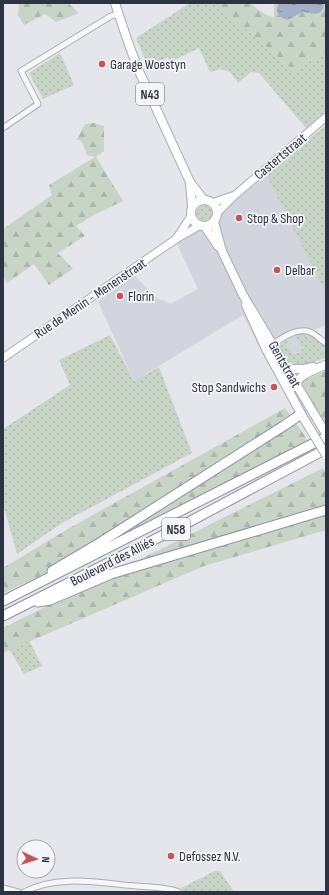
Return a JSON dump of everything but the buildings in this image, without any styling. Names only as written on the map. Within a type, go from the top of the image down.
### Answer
[{"type":"highway","name":"N58","points":[[28,588],[59,566],[101,542],[278,430],[307,416]]},
{"type":"highway","name":"Boulevard des Alliés","points":[[3,601],[325,436]]},
{"type":"highway","name":"Boulevard des Alliés","points":[[3,616],[187,523],[326,450]]},
{"type":"highway","name":"N58","points":[[25,605],[50,600],[111,574],[326,510]]},
{"type":"main road","name":"N43","points":[[115,3],[138,69],[190,182],[208,201],[214,205],[217,213]]},
{"type":"main road","name":"N43","points":[[190,182],[192,206],[190,216]]},
{"type":"main road","points":[[192,206],[198,202],[208,201]]},
{"type":"main road","points":[[217,213],[214,222],[222,251],[243,295],[247,310],[270,347],[293,397],[307,416],[326,456]]},
{"type":"main road","points":[[190,216],[195,224],[202,226],[214,222]]},
{"type":"main road","points":[[202,226],[222,251]]},
{"type":"main road","name":"Gentstraat","points":[[270,347],[289,370],[307,416],[321,426],[325,436]]},
{"type":"main road","points":[[293,397],[295,383],[302,376],[326,365]]},
{"type":"main road","points":[[289,370],[292,368],[302,369],[326,365]]},
{"type":"street","points":[[3,128],[38,104],[21,71],[111,16],[118,14]]},
{"type":"street","name":"Castertstraat","points":[[217,213],[234,196],[326,117]]},
{"type":"street","name":"Castertstraat","points":[[208,201],[234,196]]},
{"type":"street","name":"Rue de Menin - Menenstraat","points":[[176,239],[190,216]]},
{"type":"street","name":"Rue de Menin - Menenstraat","points":[[3,358],[176,239],[202,226]]},
{"type":"street","points":[[270,347],[288,335],[301,331],[309,332],[326,343]]},
{"type":"street","points":[[24,892],[41,886],[78,881],[154,887],[178,892]]},
{"type":"street","points":[[3,888],[18,892]]},
{"type":"shaded area","points":[[266,175],[326,290],[326,325],[313,330],[322,344],[268,364],[243,315],[134,381],[95,295],[134,275],[159,300],[163,300],[170,304],[198,289],[177,244],[210,222]]},
{"type":"green space","points":[[19,3],[68,3],[79,13],[56,22],[45,14],[24,25],[18,15]]},
{"type":"green space","points":[[190,3],[216,3],[295,72],[309,61],[326,51],[326,111],[306,128],[259,73],[251,72],[238,83],[230,72],[220,69],[210,72],[199,48],[170,62],[168,57],[148,67],[136,38]]},
{"type":"green space","points":[[216,3],[252,3],[251,4],[263,13],[274,18],[274,3],[326,3],[326,51],[309,61],[295,72]]},
{"type":"green space","points":[[60,53],[74,85],[43,99],[29,73]]},
{"type":"green space","points":[[94,123],[104,126],[104,151],[96,157],[123,201],[94,215],[76,226],[85,236],[58,253],[73,269],[49,285],[34,264],[7,283],[3,276],[3,229],[52,195],[49,185],[95,157],[87,155],[82,142],[77,139],[85,124]]},
{"type":"green space","points":[[326,125],[326,293],[266,175]]},
{"type":"green space","points":[[204,205],[211,210],[212,213],[207,220],[204,221],[197,216],[196,213],[201,206]]},
{"type":"green space","points":[[302,333],[312,336],[326,346],[326,358],[300,365],[290,362],[286,358],[280,346],[283,342],[288,340],[287,348],[292,354],[301,352],[303,348],[294,335]]},
{"type":"green space","points":[[110,335],[134,381],[159,367],[192,453],[62,523],[17,554],[3,504],[3,429],[70,385],[59,360]]},
{"type":"green space","points":[[326,371],[326,426],[303,387],[302,382]]},
{"type":"green space","points":[[285,408],[305,436],[308,446],[180,512],[3,593],[3,568],[66,530]]},
{"type":"green space","points":[[323,468],[326,474],[326,530],[204,566],[3,653],[3,628]]},
{"type":"green space","points":[[29,640],[42,666],[24,674],[9,649]]},
{"type":"green space","points":[[215,871],[220,871],[234,892],[184,892],[181,888]]},
{"type":"water","points":[[279,3],[324,3],[320,13],[314,14],[302,12],[288,20],[282,18],[278,14],[277,9]]},
{"type":"place","name":"Garage Woestyn","points":[[102,64]]},
{"type":"place","name":"Stop & Shop","points":[[239,218]]},
{"type":"place","name":"Delbar","points":[[277,270]]},
{"type":"place","name":"Florin","points":[[120,296]]},
{"type":"place","name":"Stop Sandwichs","points":[[274,387]]},
{"type":"place","name":"Defossez N.V.","points":[[171,856]]}]
